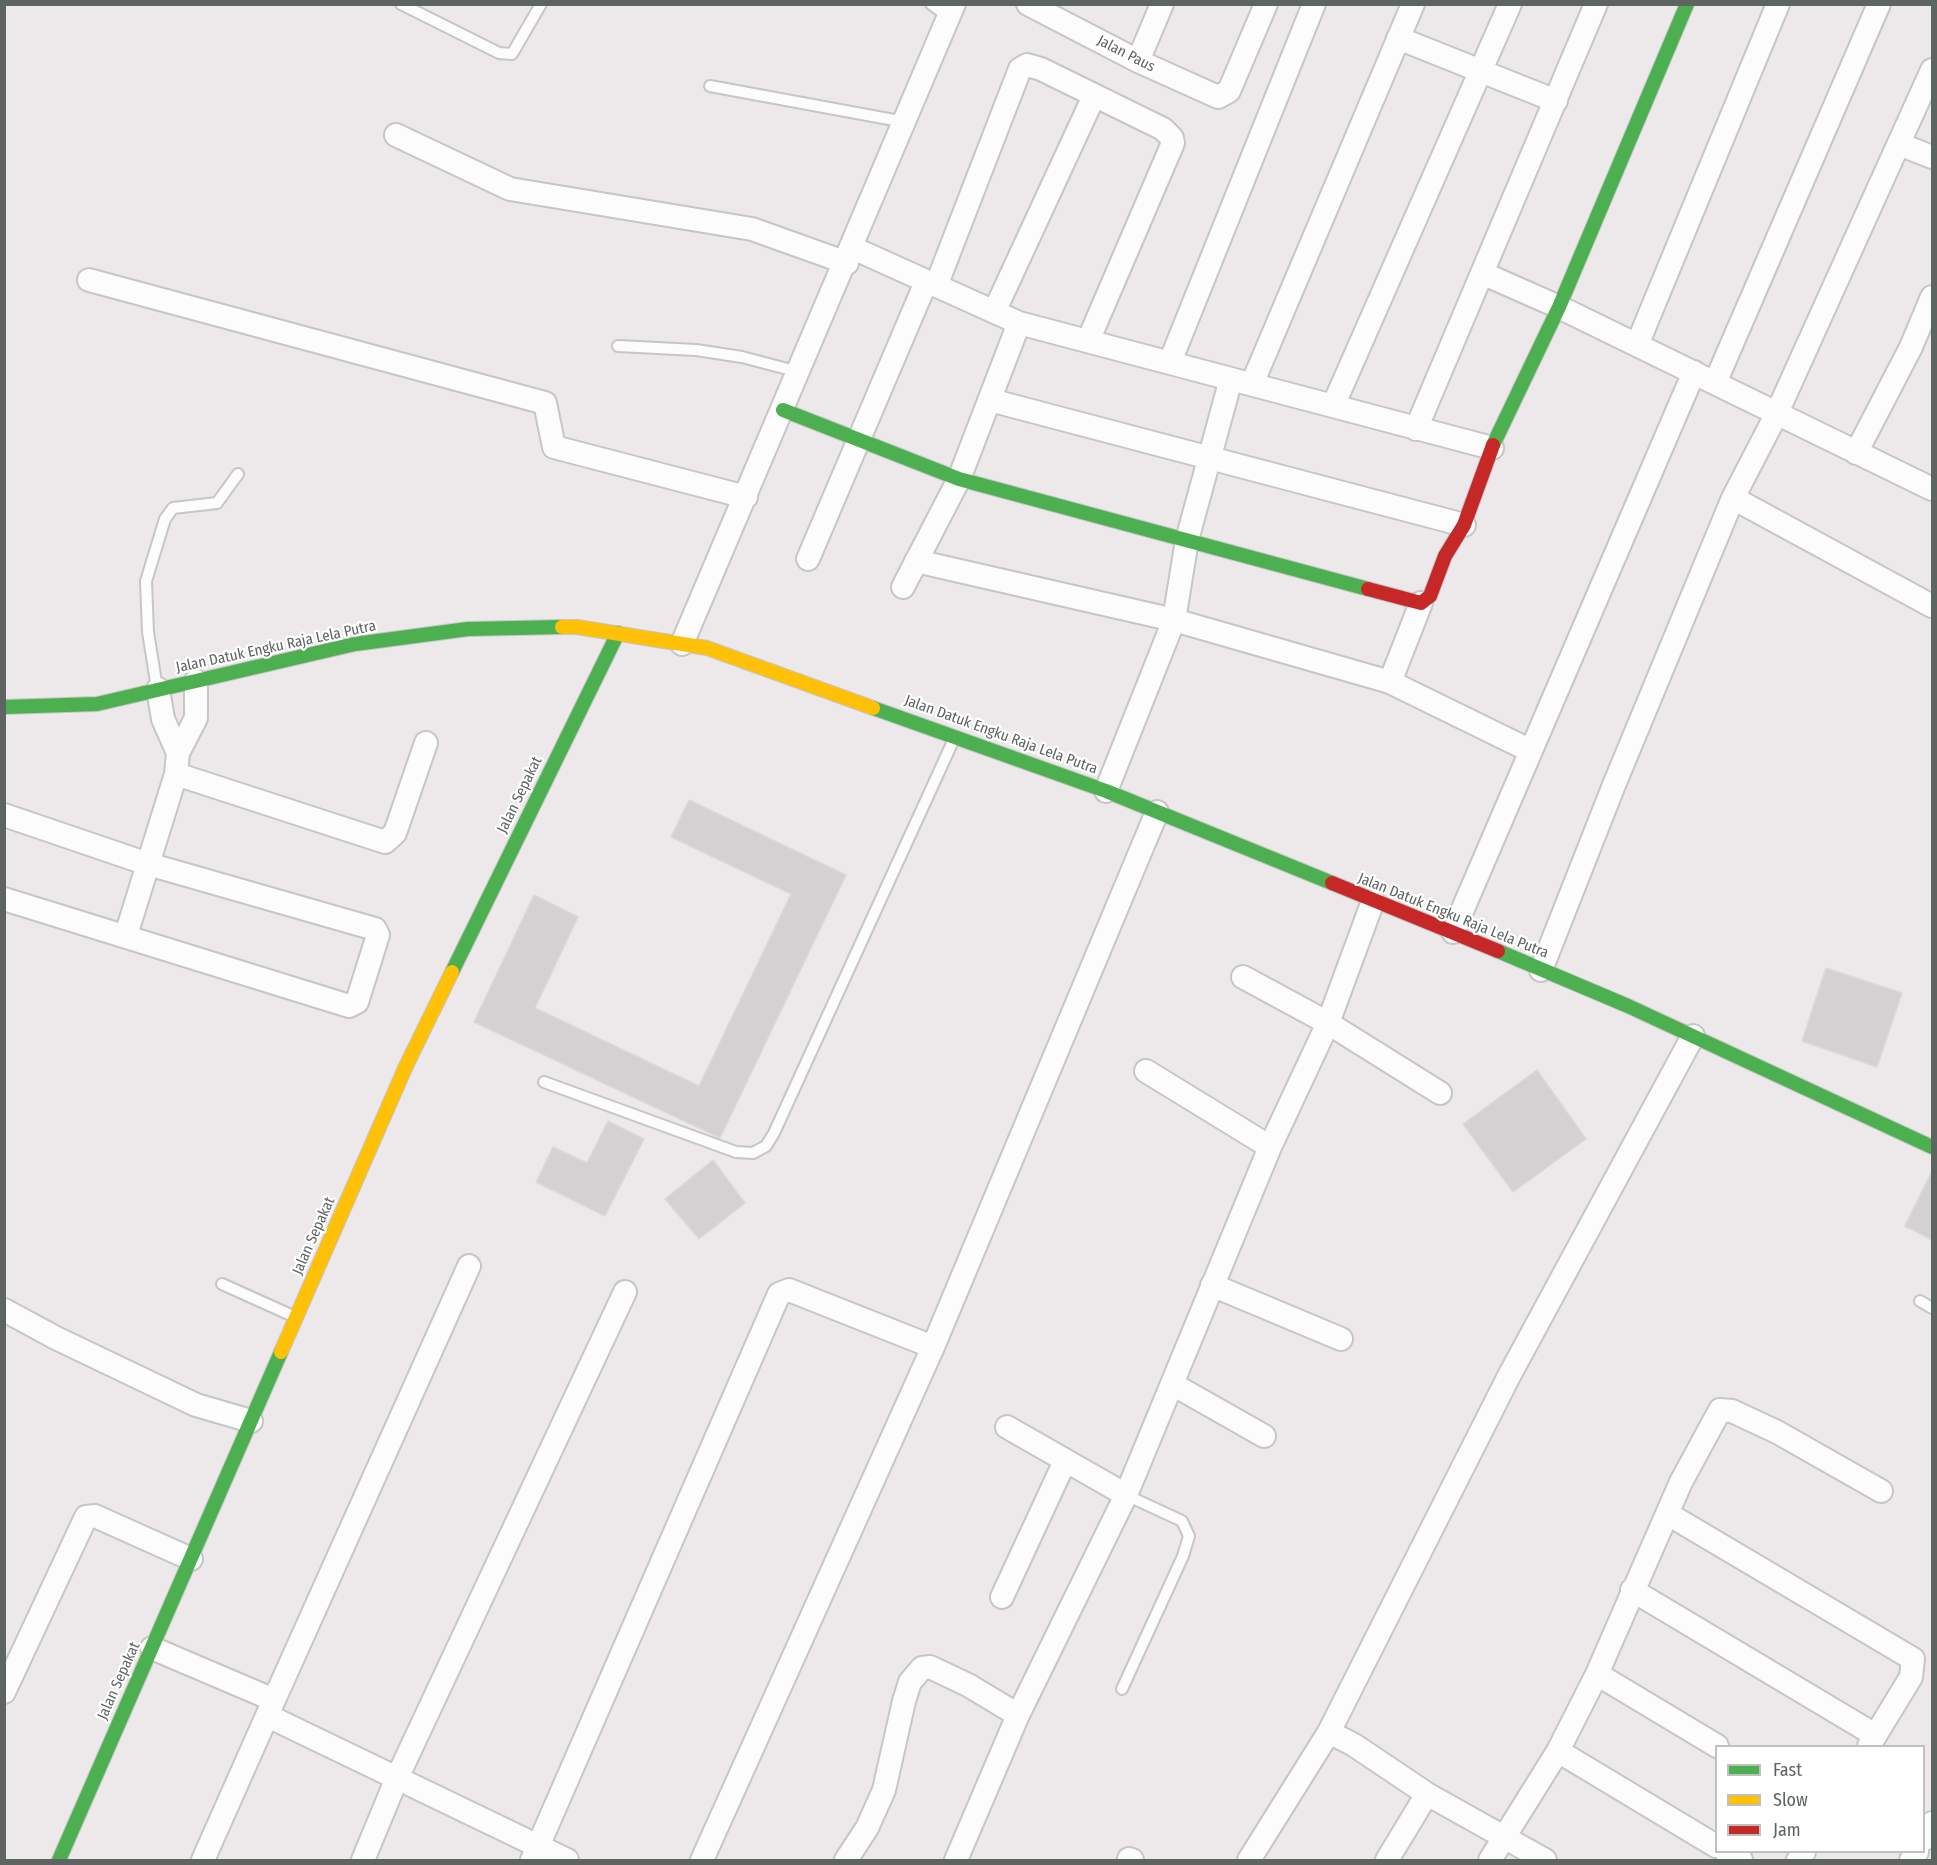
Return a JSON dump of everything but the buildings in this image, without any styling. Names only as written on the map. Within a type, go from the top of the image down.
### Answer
[{"type":"street","name":"Jalan Paus","points":[[1028,4],[1056,11],[1138,62],[1218,97],[1226,94],[1266,4]]},
{"type":"street","points":[[1138,62],[1162,4]]},
{"type":"street","points":[[1170,362],[1314,4]]},
{"type":"street","points":[[1106,791],[1174,620],[1187,540],[1210,457],[1242,381],[1413,4]]},
{"type":"street","points":[[1333,406],[1510,4]]},
{"type":"street","points":[[1416,429],[1596,4]]},
{"type":"street","points":[[1390,682],[1421,603],[1430,596],[1445,556],[1464,525],[1492,448],[1559,307],[1687,4]]},
{"type":"street","points":[[1636,345],[1778,4]]},
{"type":"street","points":[[1715,383],[1879,4]]},
{"type":"street","points":[[682,644],[905,122],[945,8]]},
{"type":"street","points":[[1398,38],[1556,101]]},
{"type":"street","points":[[808,559],[858,440],[931,284],[1020,69],[1027,65],[1041,69],[1163,129],[1172,138],[1173,143],[1088,341]]},
{"type":"street","points":[[1541,970],[1614,785],[1733,498],[1776,415],[1932,69]]},
{"type":"street","points":[[995,310],[1094,96]]},
{"type":"street","points":[[396,135],[510,189],[752,229],[850,255],[931,284],[995,310],[1020,323],[1492,448]]},
{"type":"street","points":[[1899,144],[1932,157]]},
{"type":"street","points":[[1482,273],[1559,307],[1694,372],[1776,415],[1932,489]]},
{"type":"street","points":[[89,280],[545,403],[555,447],[746,497]]},
{"type":"street","points":[[1856,453],[1911,347],[1932,297]]},
{"type":"street","points":[[903,587],[959,479],[1020,323]]},
{"type":"street","points":[[1453,932],[1694,372]]},
{"type":"street","points":[[990,400],[1464,525]]},
{"type":"street","points":[[783,410],[959,479],[1421,603]]},
{"type":"street","points":[[1733,498],[1932,606]]},
{"type":"street","points":[[916,561],[1174,620],[1390,682],[1531,751]]},
{"type":"street","name":"Jalan Datuk Engku Raja Lela Putra","points":[[4,707],[97,704],[355,644],[468,629],[577,627],[707,648],[1106,791],[1453,932],[1693,1036],[1932,1147]]},
{"type":"street","name":"Jalan Sepakat","points":[[59,1860],[406,1066],[618,633]]},
{"type":"street","points":[[126,935],[177,763],[195,718],[196,681]]},
{"type":"street","points":[[158,689],[163,719],[177,763]]},
{"type":"street","points":[[177,763],[385,842],[395,833],[426,743]]},
{"type":"street","points":[[702,1860],[933,1347],[1157,812]]},
{"type":"street","points":[[4,815],[148,864],[375,929],[378,935],[357,1002],[349,1006],[4,899]]},
{"type":"street","points":[[956,1860],[1018,1715],[1126,1495],[1174,1385],[1212,1285],[1270,1147],[1328,1023],[1372,901]]},
{"type":"street","points":[[1243,977],[1328,1023],[1440,1093]]},
{"type":"street","points":[[1249,1860],[1329,1732],[1509,1376],[1693,1036]]},
{"type":"street","points":[[1146,1071],[1270,1147]]},
{"type":"street","points":[[202,1860],[469,1266]]},
{"type":"street","points":[[1212,1285],[1341,1339]]},
{"type":"street","points":[[535,1853],[778,1294],[789,1290],[933,1347]]},
{"type":"street","points":[[363,1860],[397,1778],[625,1292]]},
{"type":"street","points":[[4,1310],[56,1338],[196,1405],[251,1421]]},
{"type":"street","points":[[1174,1385],[1264,1436]]},
{"type":"street","points":[[1490,1860],[1558,1751],[1597,1674],[1632,1590],[1699,1444],[1720,1410],[1732,1411],[1777,1432],[1881,1491]]},
{"type":"street","points":[[1007,1427],[1126,1495]]},
{"type":"street","points":[[1002,1597],[1065,1461]]},
{"type":"street","points":[[1632,1590],[1872,1741],[1911,1677],[1913,1659],[1668,1514]]},
{"type":"street","points":[[4,1692],[86,1517],[95,1516],[190,1559]]},
{"type":"street","points":[[152,1648],[271,1708],[535,1853],[567,1860]]},
{"type":"street","points":[[846,1860],[867,1828],[884,1790],[904,1701],[910,1682],[922,1668],[930,1666],[968,1685],[1018,1715]]},
{"type":"street","points":[[1597,1674],[1715,1745]]},
{"type":"street","points":[[1329,1732],[1354,1745],[1426,1794],[1545,1860]]},
{"type":"street","points":[[1558,1751],[1715,1845]]},
{"type":"street","points":[[1387,1860],[1426,1794]]},
{"type":"lane","points":[[401,4],[499,53],[513,54],[541,4]]},
{"type":"lane","points":[[710,86],[905,122]]},
{"type":"lane","points":[[618,346],[696,350],[742,357],[799,372]]},
{"type":"lane","points":[[158,689],[148,632],[146,580],[165,519],[173,508],[217,503],[238,474]]},
{"type":"lane","points":[[544,1082],[736,1152],[753,1153],[766,1146],[779,1123],[955,736]]},
{"type":"lane","points":[[222,1284],[296,1317]]},
{"type":"lane","points":[[1920,1301],[1932,1308]]},
{"type":"lane","points":[[1122,1689],[1183,1557],[1189,1536],[1182,1521],[1126,1495]]},
{"type":"traffic: fast","points":[[1493,445],[1559,307],[1687,4]]},
{"type":"traffic: fast","points":[[783,410],[959,479],[1368,589]]},
{"type":"traffic: fast","points":[[4,707],[97,704],[355,644],[468,629],[562,627]]},
{"type":"traffic: fast","points":[[452,972],[618,633]]},
{"type":"traffic: fast","points":[[873,708],[1106,791],[1332,883]]},
{"type":"traffic: fast","points":[[1498,951],[1628,1006],[1932,1147]]},
{"type":"traffic: fast","points":[[59,1860],[281,1352]]},
{"type":"traffic: slow","points":[[562,627],[577,627],[707,648],[873,708]]},
{"type":"traffic: slow","points":[[281,1352],[406,1066],[452,972]]},
{"type":"traffic: jam","points":[[1368,589],[1421,603],[1430,596],[1445,556],[1464,525],[1493,445]]},
{"type":"traffic: jam","points":[[1332,883],[1498,951]]}]
